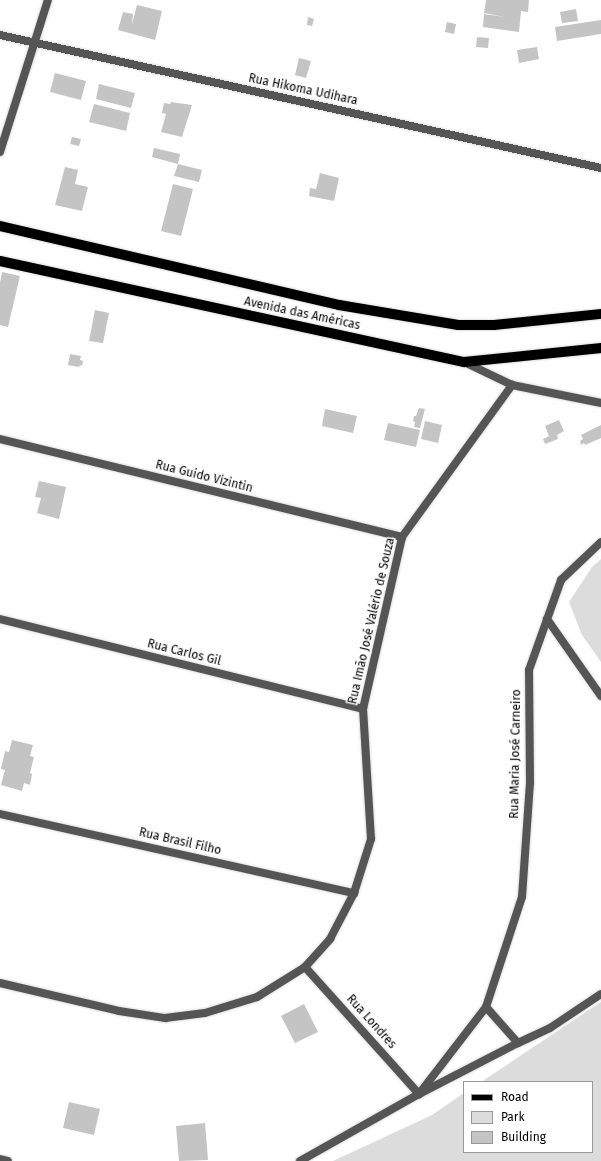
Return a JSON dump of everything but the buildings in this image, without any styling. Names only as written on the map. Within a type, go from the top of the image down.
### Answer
[{"type":"main road","name":"Avenida das Américas","points":[[0,226],[339,305],[458,325],[494,325],[601,314]]},
{"type":"main road","name":"Avenida das Américas","points":[[0,261],[464,362],[601,348]]},
{"type":"street","points":[[0,152],[48,0]]},
{"type":"street","name":"Rua Hikoma Udihara","points":[[0,35],[601,168]]},
{"type":"street","points":[[464,362],[512,385],[601,403]]},
{"type":"street","name":"Rua Imão José Valério de Souza","points":[[0,983],[119,1011],[165,1018],[205,1014],[258,997],[305,967],[330,939],[354,893],[371,839],[363,709],[402,537],[512,385]]},
{"type":"street","name":"Rua Guido Vizintin","points":[[0,439],[402,537]]},
{"type":"street","name":"Rua Maria José Carneiro","points":[[419,1094],[486,1007],[522,897],[530,782],[529,670],[560,580],[601,542]]},
{"type":"street","name":"Rua Carlos Gil","points":[[0,619],[363,709]]},
{"type":"street","points":[[547,619],[601,696]]},
{"type":"street","name":"Rua Brasil Filho","points":[[0,814],[354,893]]},
{"type":"street","name":"Rua Londres","points":[[305,967],[419,1094]]},
{"type":"street","points":[[300,1161],[419,1094],[550,1028],[601,994]]},
{"type":"street","points":[[486,1007],[518,1043]]},
{"type":"street","points":[[0,1160],[8,1161]]},
{"type":"green space","points":[[601,559],[601,662],[582,635],[569,602],[592,567]]},
{"type":"green space","points":[[601,1002],[601,1161],[333,1161],[432,1115],[463,1094],[463,1153],[593,1153],[593,1081],[482,1081]]}]
